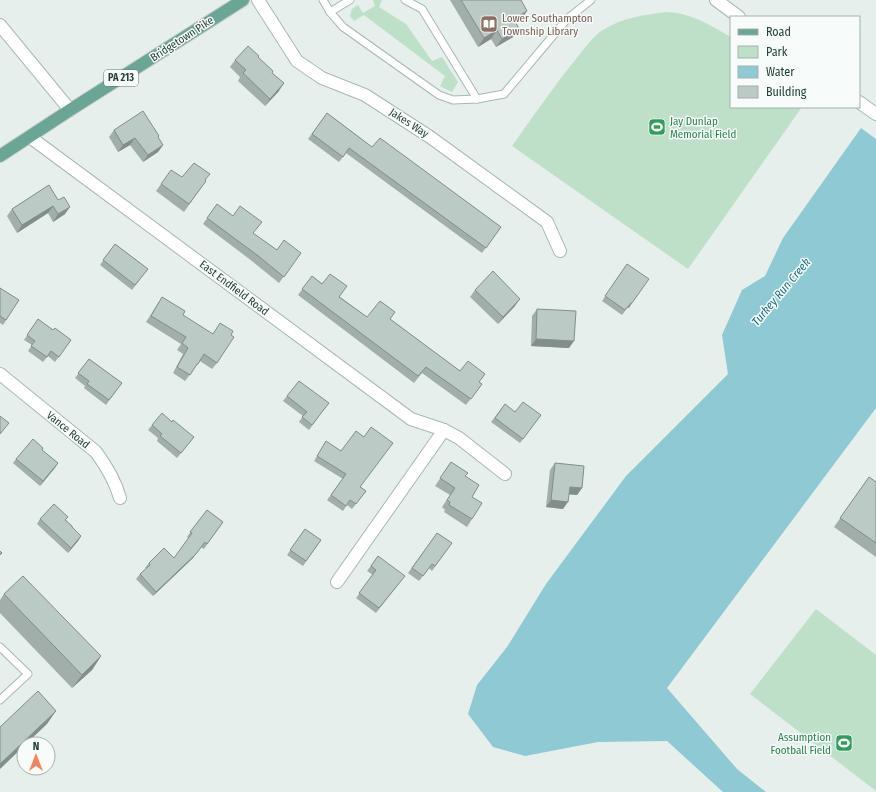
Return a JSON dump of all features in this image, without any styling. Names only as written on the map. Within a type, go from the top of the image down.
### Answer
[{"type":"main road","name":"Bridgetown Pike","points":[[0,156],[243,0]]},
{"type":"street","name":"Jakes Way","points":[[258,0],[297,61],[322,78],[365,95],[430,137],[548,222],[560,250]]},
{"type":"street","points":[[716,0],[738,16]]},
{"type":"street","points":[[0,25],[70,110]]},
{"type":"street","points":[[860,103],[876,114]]},
{"type":"street","name":"East Endfield Road","points":[[30,137],[411,419],[444,430],[459,438],[505,474]]},
{"type":"street","name":"Vance Road","points":[[0,374],[96,452],[106,465],[120,498]]},
{"type":"street","points":[[337,582],[444,430]]},
{"type":"lane","points":[[323,0],[330,12],[343,27],[438,96],[453,100],[478,99],[504,94],[567,19],[591,0]]},
{"type":"lane","points":[[330,12],[350,0]]},
{"type":"lane","points":[[405,0],[422,9]]},
{"type":"lane","points":[[421,0],[422,9],[478,99]]},
{"type":"lane","points":[[0,647],[28,674],[0,700]]},
{"type":"green space","points":[[373,0],[382,0],[379,7],[406,24],[432,61],[442,57],[458,82],[452,92],[440,86],[445,76],[364,15],[354,21],[350,16],[352,9],[358,5],[363,13],[375,6]]},
{"type":"green space","name":"Jay Dunlap Memorial Field","points":[[665,12],[682,14],[707,24],[730,36],[730,108],[801,108],[688,269],[512,146],[559,80],[595,36],[610,26],[641,16]]},
{"type":"green space","name":"Assumption Football Field","points":[[816,609],[876,655],[876,791],[750,694]]},
{"type":"water","name":"Turkey Run Creek","points":[[861,128],[876,139],[876,408],[667,688],[737,769],[766,792],[723,792],[667,741],[598,742],[525,756],[493,747],[468,714],[477,685],[507,647],[546,584],[626,476],[728,374],[722,335],[742,290],[765,276],[783,238]]},
{"type":"building","name":"Lower Southampton Township Library","points":[[461,0],[521,0],[527,11],[514,19],[519,29],[502,39],[497,30],[484,38]]},
{"type":"building","points":[[248,46],[273,71],[272,73],[284,83],[270,99],[243,73],[246,70],[235,60]]},
{"type":"building","points":[[143,111],[163,145],[148,155],[135,138],[123,145],[114,130]]},
{"type":"building","points":[[327,113],[372,147],[380,138],[501,227],[486,248],[349,148],[343,157],[312,134]]},
{"type":"building","points":[[194,163],[210,174],[189,204],[161,184],[171,170],[182,177]]},
{"type":"building","points":[[49,185],[58,200],[64,197],[70,207],[58,214],[53,206],[22,225],[12,209]]},
{"type":"building","points":[[217,204],[233,216],[240,206],[262,222],[253,233],[277,250],[284,240],[301,253],[284,277],[207,218]]},
{"type":"building","points":[[115,244],[148,269],[135,285],[103,260]]},
{"type":"building","points":[[627,264],[649,279],[632,303],[625,310],[605,296]]},
{"type":"building","points":[[493,271],[520,299],[503,317],[475,290]]},
{"type":"building","points":[[330,274],[347,286],[339,297],[367,317],[380,301],[395,312],[390,319],[460,371],[468,361],[485,374],[479,382],[482,384],[471,399],[426,367],[418,376],[302,289],[312,276],[322,284]]},
{"type":"building","points":[[0,288],[19,300],[6,320],[0,316]]},
{"type":"building","points":[[162,297],[185,311],[183,315],[213,334],[220,323],[233,331],[231,335],[234,337],[217,363],[204,354],[190,375],[177,367],[188,348],[182,343],[186,337],[151,316]]},
{"type":"building","points":[[537,309],[576,311],[574,341],[536,339]]},
{"type":"building","points":[[38,319],[53,330],[55,328],[71,340],[59,357],[51,351],[47,357],[31,346],[35,341],[27,335]]},
{"type":"building","points":[[89,359],[122,383],[109,400],[87,384],[89,381],[78,373]]},
{"type":"building","points":[[299,381],[329,403],[312,425],[302,417],[307,412],[287,396]]},
{"type":"building","points":[[523,402],[541,415],[523,439],[495,418],[505,404],[515,412]]},
{"type":"building","points":[[162,413],[194,437],[181,453],[160,436],[162,434],[152,425]]},
{"type":"building","points":[[0,416],[9,423],[0,434]]},
{"type":"building","points":[[371,427],[393,443],[360,487],[366,491],[356,504],[350,500],[346,506],[331,495],[346,474],[317,456],[326,441],[341,451],[356,431],[364,437]]},
{"type":"building","points":[[33,439],[43,448],[42,450],[58,463],[43,481],[16,459]]},
{"type":"building","points":[[451,462],[468,473],[465,476],[479,485],[472,497],[482,503],[472,519],[449,505],[450,502],[447,500],[455,488],[440,478]]},
{"type":"building","points":[[555,463],[584,466],[582,488],[570,487],[568,502],[551,500]]},
{"type":"building","points":[[869,477],[876,482],[876,543],[840,518]]},
{"type":"building","points":[[54,504],[68,517],[65,520],[81,536],[71,548],[40,519]]},
{"type":"building","points":[[207,510],[223,522],[207,544],[205,542],[196,554],[156,592],[140,574],[150,565],[149,563],[164,548],[174,558],[192,533],[190,532]]},
{"type":"building","points":[[305,529],[321,540],[306,561],[290,550]]},
{"type":"building","points":[[437,533],[452,543],[435,566],[432,564],[423,576],[412,568]]},
{"type":"building","points":[[378,556],[405,576],[379,608],[359,593],[376,570],[371,566]]},
{"type":"building","points":[[23,576],[101,656],[82,675],[4,594]]},
{"type":"building","points":[[38,691],[56,711],[30,736],[16,736],[16,749],[0,764],[0,727]]},
{"type":"place","name":"Lower Southampton Township Library","points":[[489,24]]},
{"type":"place","name":"Jay Dunlap Memorial Field","points":[[657,127]]},
{"type":"place","name":"Assumption Football Field","points":[[844,743]]}]
